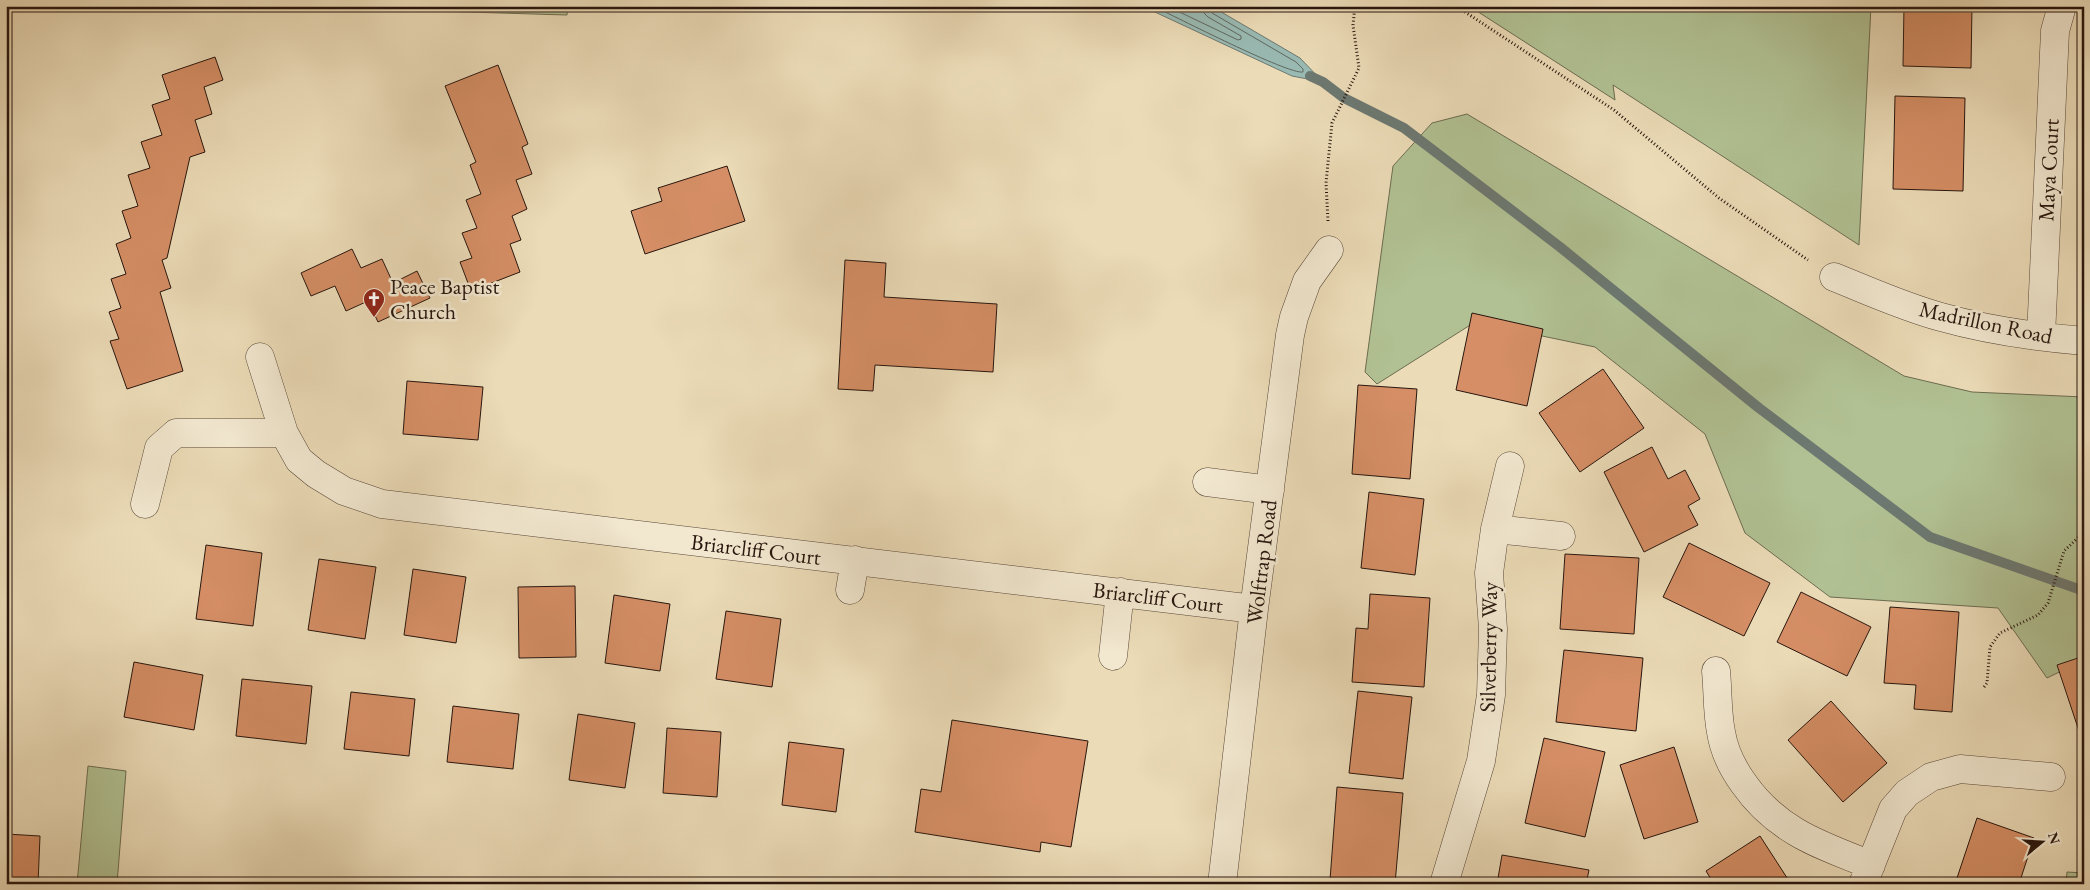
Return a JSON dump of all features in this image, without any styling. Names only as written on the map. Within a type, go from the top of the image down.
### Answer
[{"type":"street","name":"Maya Court","points":[[2041,336],[2055,31],[2062,6]]},
{"type":"street","name":"Wolftrap Road","points":[[1222,884],[1254,609],[1290,334],[1307,281],[1329,250]]},
{"type":"street","name":"Madrillon Road","points":[[1834,277],[1890,300],[1941,317],[2010,332],[2084,341]]},
{"type":"street","name":"Briarcliff Court","points":[[260,357],[284,433],[299,460],[316,474],[344,491],[382,504],[1254,609]]},
{"type":"street","points":[[145,504],[159,448],[176,433],[284,433]]},
{"type":"street","name":"Silverberry Way","points":[[1444,884],[1481,761],[1491,695],[1493,629],[1489,573],[1495,529],[1510,466]]},
{"type":"street","points":[[1207,482],[1270,490]]},
{"type":"street","points":[[1495,529],[1561,536]]},
{"type":"street","points":[[850,590],[855,560]]},
{"type":"street","points":[[1113,656],[1120,592]]},
{"type":"street","points":[[1716,671],[1721,733],[1732,768],[1756,802],[1782,824],[1867,874],[1893,809],[1907,793],[1930,777],[1960,770],[2051,777]]},
{"type":"path","points":[[1329,250],[1326,182],[1332,124],[1359,68],[1353,25],[1355,6]]},
{"type":"path","points":[[1456,6],[1614,110],[1719,198],[1834,277]]},
{"type":"path","points":[[1984,688],[1987,683],[1990,647],[2000,634],[2038,615],[2048,603],[2064,551],[2084,532]]},
{"type":"green space","points":[[263,6],[568,6],[567,15]]},
{"type":"green space","points":[[1469,6],[1871,6],[1859,245],[1613,85],[1615,100]]},
{"type":"green space","points":[[1467,114],[1904,376],[1972,392],[2084,397],[2084,660],[2047,678],[1998,608],[1830,597],[1745,533],[1705,434],[1595,347],[1475,322],[1377,384],[1365,372],[1393,166],[1432,123]]},
{"type":"green space","points":[[88,766],[126,771],[117,884],[77,884]]},
{"type":"green space","points":[[2067,872],[2084,873],[2084,884],[2066,884]]},
{"type":"water","points":[[1142,6],[1211,6],[1300,58],[1323,82],[1292,76]]},
{"type":"building","points":[[1904,6],[1972,6],[1971,68],[1903,66]]},
{"type":"building","points":[[215,57],[223,80],[204,87],[212,114],[195,120],[205,152],[190,157],[167,258],[162,260],[171,288],[160,292],[183,371],[127,389],[110,341],[119,339],[109,312],[121,308],[111,279],[126,274],[116,244],[131,238],[122,211],[138,206],[128,175],[150,168],[141,142],[162,135],[152,105],[170,99],[162,75]]},
{"type":"building","points":[[498,65],[528,144],[522,147],[532,174],[516,180],[527,209],[512,216],[521,240],[510,244],[520,272],[471,291],[460,262],[472,258],[462,233],[477,228],[466,200],[481,194],[470,165],[476,162],[445,86]]},
{"type":"building","points":[[1895,96],[1965,98],[1963,191],[1893,189]]},
{"type":"building","points":[[727,166],[745,221],[645,254],[631,211],[662,201],[658,188]]},
{"type":"building","points":[[352,249],[361,268],[382,259],[393,283],[417,271],[430,298],[378,322],[368,301],[346,311],[335,286],[311,296],[301,273]]},
{"type":"building","points":[[845,260],[886,263],[884,297],[997,304],[993,372],[875,365],[873,391],[838,389]]},
{"type":"building","points":[[1472,313],[1543,329],[1527,406],[1456,390]]},
{"type":"building","points":[[1603,369],[1644,428],[1580,472],[1539,413]]},
{"type":"building","points":[[407,381],[483,387],[478,440],[403,434]]},
{"type":"building","points":[[1358,385],[1417,389],[1410,479],[1352,474]]},
{"type":"building","points":[[1652,447],[1668,479],[1685,470],[1700,499],[1688,506],[1698,525],[1644,552],[1604,472]]},
{"type":"building","points":[[1369,492],[1424,499],[1415,575],[1361,568]]},
{"type":"building","points":[[1689,543],[1770,583],[1744,636],[1663,597]]},
{"type":"building","points":[[206,545],[262,553],[253,626],[196,619]]},
{"type":"building","points":[[1565,554],[1639,558],[1634,634],[1560,629]]},
{"type":"building","points":[[319,559],[376,567],[365,639],[308,630]]},
{"type":"building","points":[[413,569],[466,577],[456,643],[404,635]]},
{"type":"building","points":[[575,586],[576,657],[519,658],[518,587]]},
{"type":"building","points":[[1801,592],[1871,627],[1847,676],[1777,642]]},
{"type":"building","points":[[1370,594],[1430,598],[1424,687],[1352,682],[1356,628],[1368,629]]},
{"type":"building","points":[[614,595],[670,604],[660,671],[605,663]]},
{"type":"building","points":[[1890,607],[1959,612],[1952,712],[1914,709],[1916,685],[1884,683]]},
{"type":"building","points":[[726,611],[781,619],[772,687],[716,679]]},
{"type":"building","points":[[1564,650],[1643,658],[1636,731],[1556,722]]},
{"type":"building","points":[[2084,656],[2084,746],[2057,665]]},
{"type":"building","points":[[134,662],[203,675],[194,730],[124,717]]},
{"type":"building","points":[[242,679],[312,686],[306,744],[236,736]]},
{"type":"building","points":[[1358,691],[1412,697],[1403,779],[1349,773]]},
{"type":"building","points":[[351,692],[415,699],[409,756],[344,749]]},
{"type":"building","points":[[1831,701],[1887,763],[1843,802],[1788,740]]},
{"type":"building","points":[[453,706],[519,714],[513,769],[447,762]]},
{"type":"building","points":[[578,714],[635,723],[625,788],[569,780]]},
{"type":"building","points":[[952,720],[1088,741],[1071,847],[1041,842],[1040,852],[915,832],[921,789],[941,792]]},
{"type":"building","points":[[667,728],[721,732],[717,797],[663,793]]},
{"type":"building","points":[[1544,738],[1605,752],[1585,837],[1525,823]]},
{"type":"building","points":[[789,742],[844,749],[836,812],[782,805]]},
{"type":"building","points":[[1674,747],[1698,822],[1644,839],[1620,765]]},
{"type":"building","points":[[1337,787],[1403,793],[1395,884],[1330,880]]},
{"type":"building","points":[[1977,818],[2034,838],[2019,884],[1955,884]]},
{"type":"building","points":[[6,834],[40,836],[38,884],[6,884]]},
{"type":"building","points":[[1760,836],[1791,884],[1714,884],[1706,871]]},
{"type":"building","points":[[1502,855],[1589,870],[1586,884],[1497,884]]},
{"type":"building","points":[[1682,879],[1682,884],[1599,884]]},
{"type":"waterway","points":[[1310,76],[1323,82],[1344,98],[1404,128],[1560,247],[1759,408],[1930,537],[2084,591]]},
{"type":"place","name":"Peace Baptist Church","points":[[374,318]]}]
